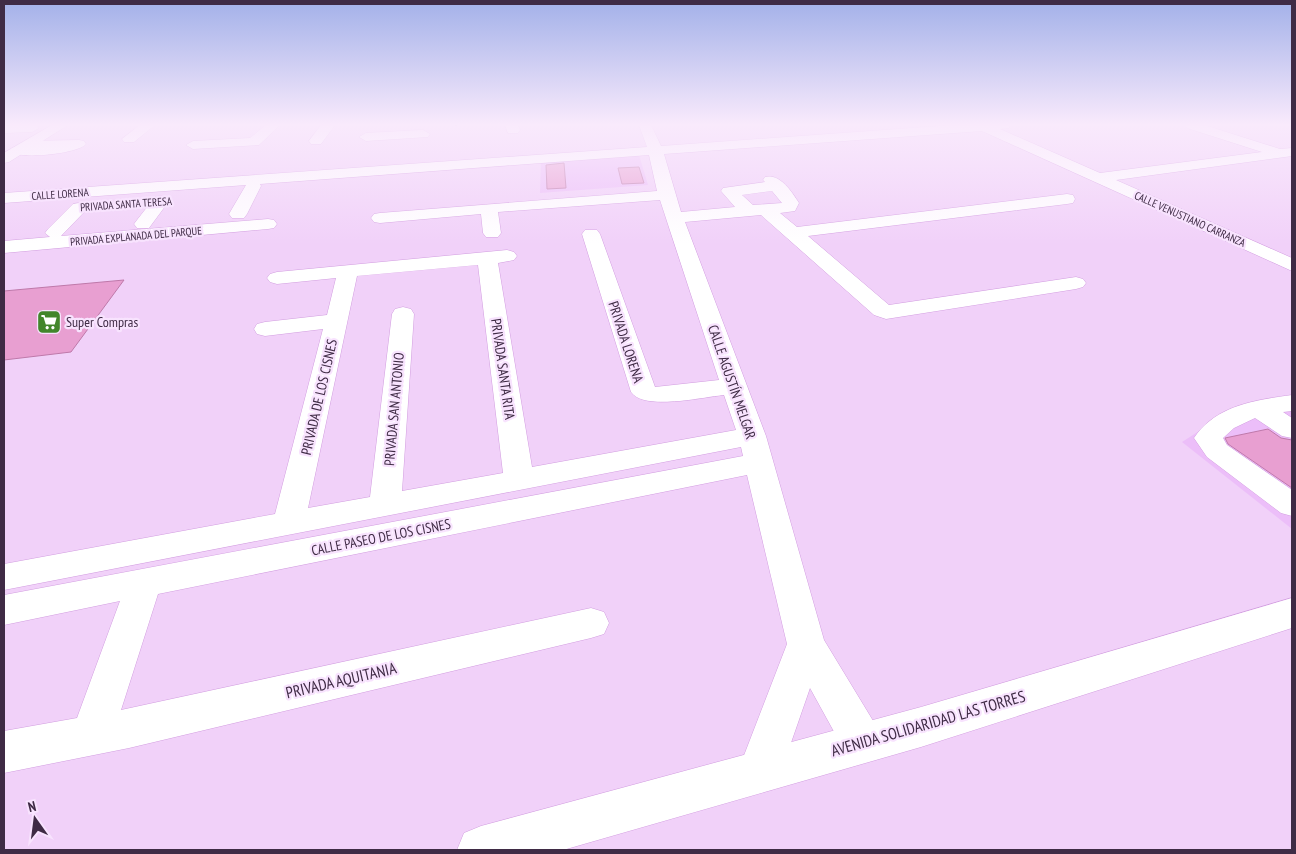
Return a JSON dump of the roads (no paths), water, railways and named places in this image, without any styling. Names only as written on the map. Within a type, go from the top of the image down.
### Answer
[{"type":"street","name":"CALLE LORENA","points":[[4,198],[367,165]]},
{"type":"street","name":"CALLE AGUSTÍN MELGAR","points":[[658,165],[670,207],[755,450],[806,644],[863,743]]},
{"type":"street","name":"CALLE VENUSTIANO CARRANZA","points":[[1068,165],[1292,265]]},
{"type":"street","points":[[1098,178],[1198,165]]},
{"type":"street","points":[[380,218],[622,199],[670,207],[758,211],[783,209],[791,203],[774,183],[729,191],[758,211],[792,234],[886,312],[1076,283]]},
{"type":"street","name":"PRIVADA SANTA TERESA","points":[[4,213],[161,201],[251,191],[238,214]]},
{"type":"street","points":[[622,199],[631,217]]},
{"type":"street","points":[[792,234],[1067,199]]},
{"type":"street","points":[[143,224],[161,201]]},
{"type":"street","points":[[54,233],[79,208]]},
{"type":"street","name":"PRIVADA SANTA RITA","points":[[489,208],[496,249],[519,480]]},
{"type":"street","name":"PRIVADA EXPLANADA DEL PARQUE","points":[[4,247],[268,224]]},
{"type":"street","name":"PRIVADA LORENA","points":[[591,234],[644,392],[654,395],[733,386]]},
{"type":"street","points":[[1262,251],[1292,247]]},
{"type":"street","points":[[276,278],[348,271],[496,249]]},
{"type":"street","name":"PRIVADA DE LOS CISNES","points":[[290,523],[348,271]]},
{"type":"street","name":"PRIVADA SAN ANTONIO","points":[[385,505],[403,314]]},
{"type":"street","points":[[265,328],[336,321]]},
{"type":"street","points":[[1292,403],[1258,408],[1239,415],[1212,431],[1208,438],[1218,451],[1292,505]]},
{"type":"street","points":[[1258,408],[1292,430]]},
{"type":"street","points":[[4,577],[519,480],[755,450]]},
{"type":"street","name":"CALLE PASEO DE LOS CISNES","points":[[4,610],[144,582],[755,450]]},
{"type":"street","points":[[92,736],[144,582]]},
{"type":"street","name":"AVENIDA SOLIDARIDAD LAS TORRES","points":[[481,850],[863,743],[1292,613]]},
{"type":"street","name":"PRIVADA AQUITANIA","points":[[4,752],[92,736],[591,623]]},
{"type":"street","points":[[760,771],[806,644]]},
{"type":"street","name":"AVENIDA SOLIDARIDAD LAS TORRES","points":[[514,850],[562,827]]},
{"type":"place","name":"Super Compras","points":[[49,322]]}]
